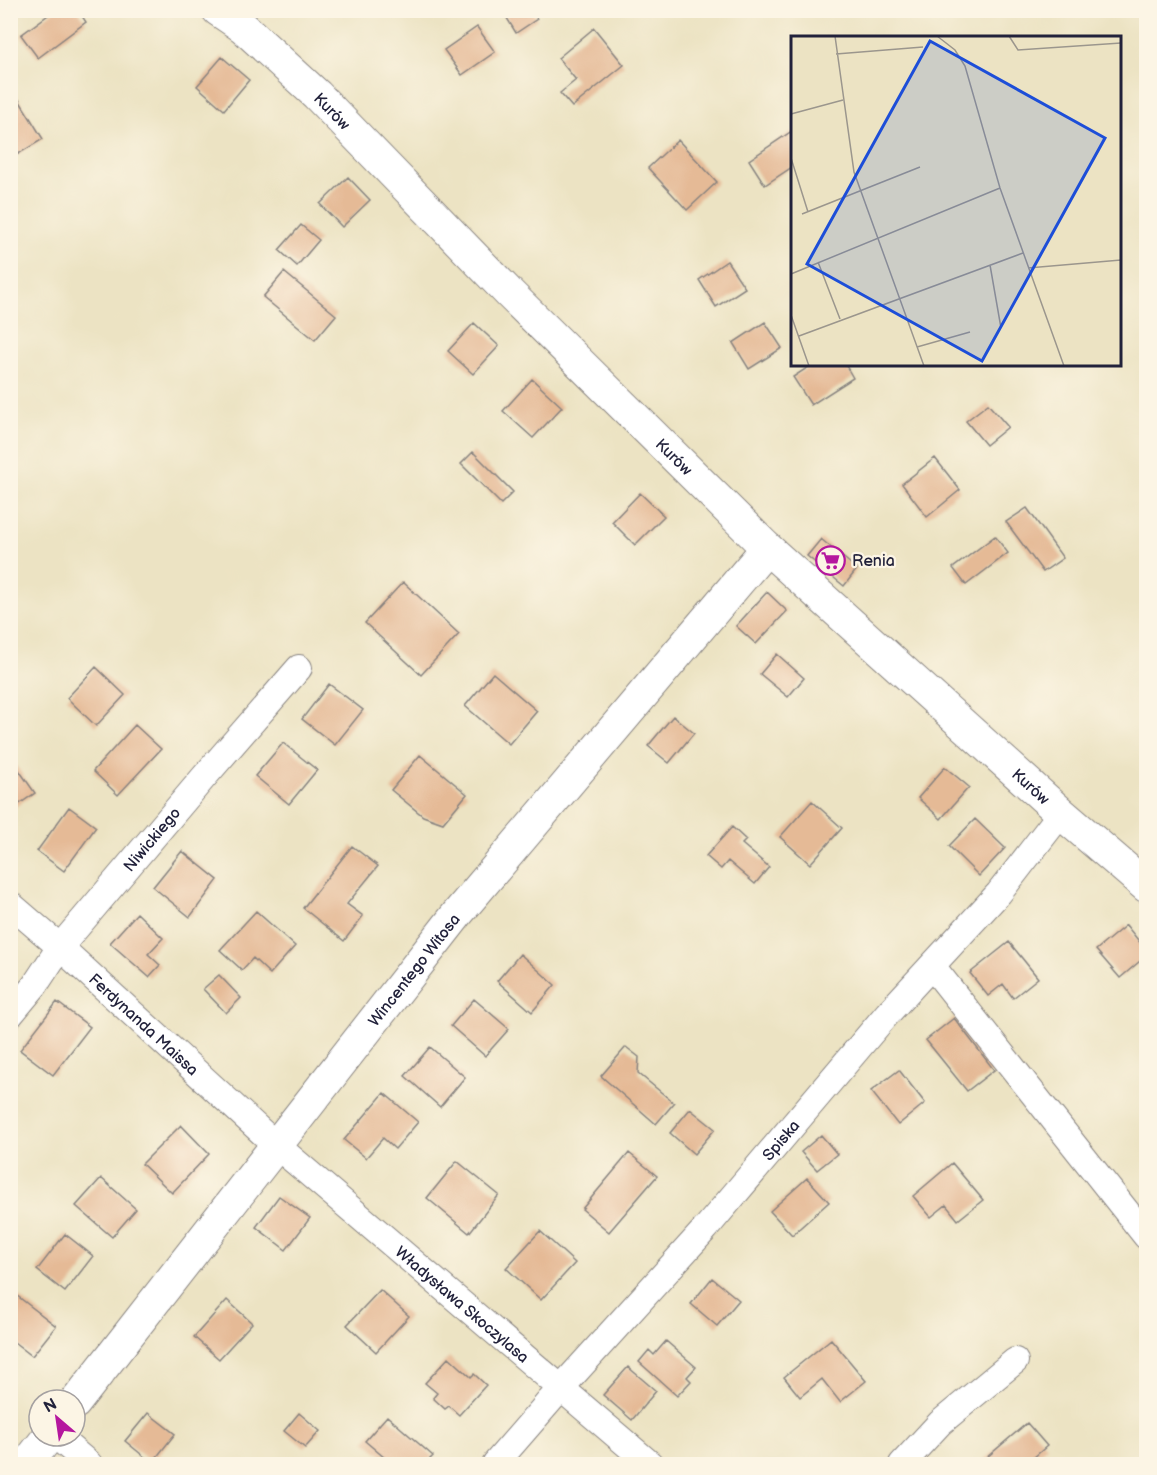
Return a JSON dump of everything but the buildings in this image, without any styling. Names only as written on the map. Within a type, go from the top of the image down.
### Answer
[{"type":"street","name":"Kurów","points":[[218,10],[243,27],[317,95],[510,294],[767,548],[1061,813],[1146,886]]},
{"type":"street","name":"Wincentego Witosa","points":[[87,1388],[458,913],[767,548]]},
{"type":"street","name":"Niwickiego","points":[[10,1015],[60,947],[299,668]]},
{"type":"street","name":"Spiska","points":[[495,1464],[706,1228],[880,1022],[999,893],[1061,813]]},
{"type":"street","name":"Ferdynanda Maissa","points":[[10,904],[277,1146]]},
{"type":"street","points":[[932,966],[1146,1236]]},
{"type":"street","name":"Władysława Skoczylasa","points":[[277,1146],[650,1464]]},
{"type":"street","points":[[902,1464],[939,1423],[1015,1361]]},
{"type":"street","points":[[27,1464],[40,1448]]},
{"type":"street","points":[[70,1448],[89,1464]]},
{"type":"place","name":"Renia","points":[[831,560]]}]
